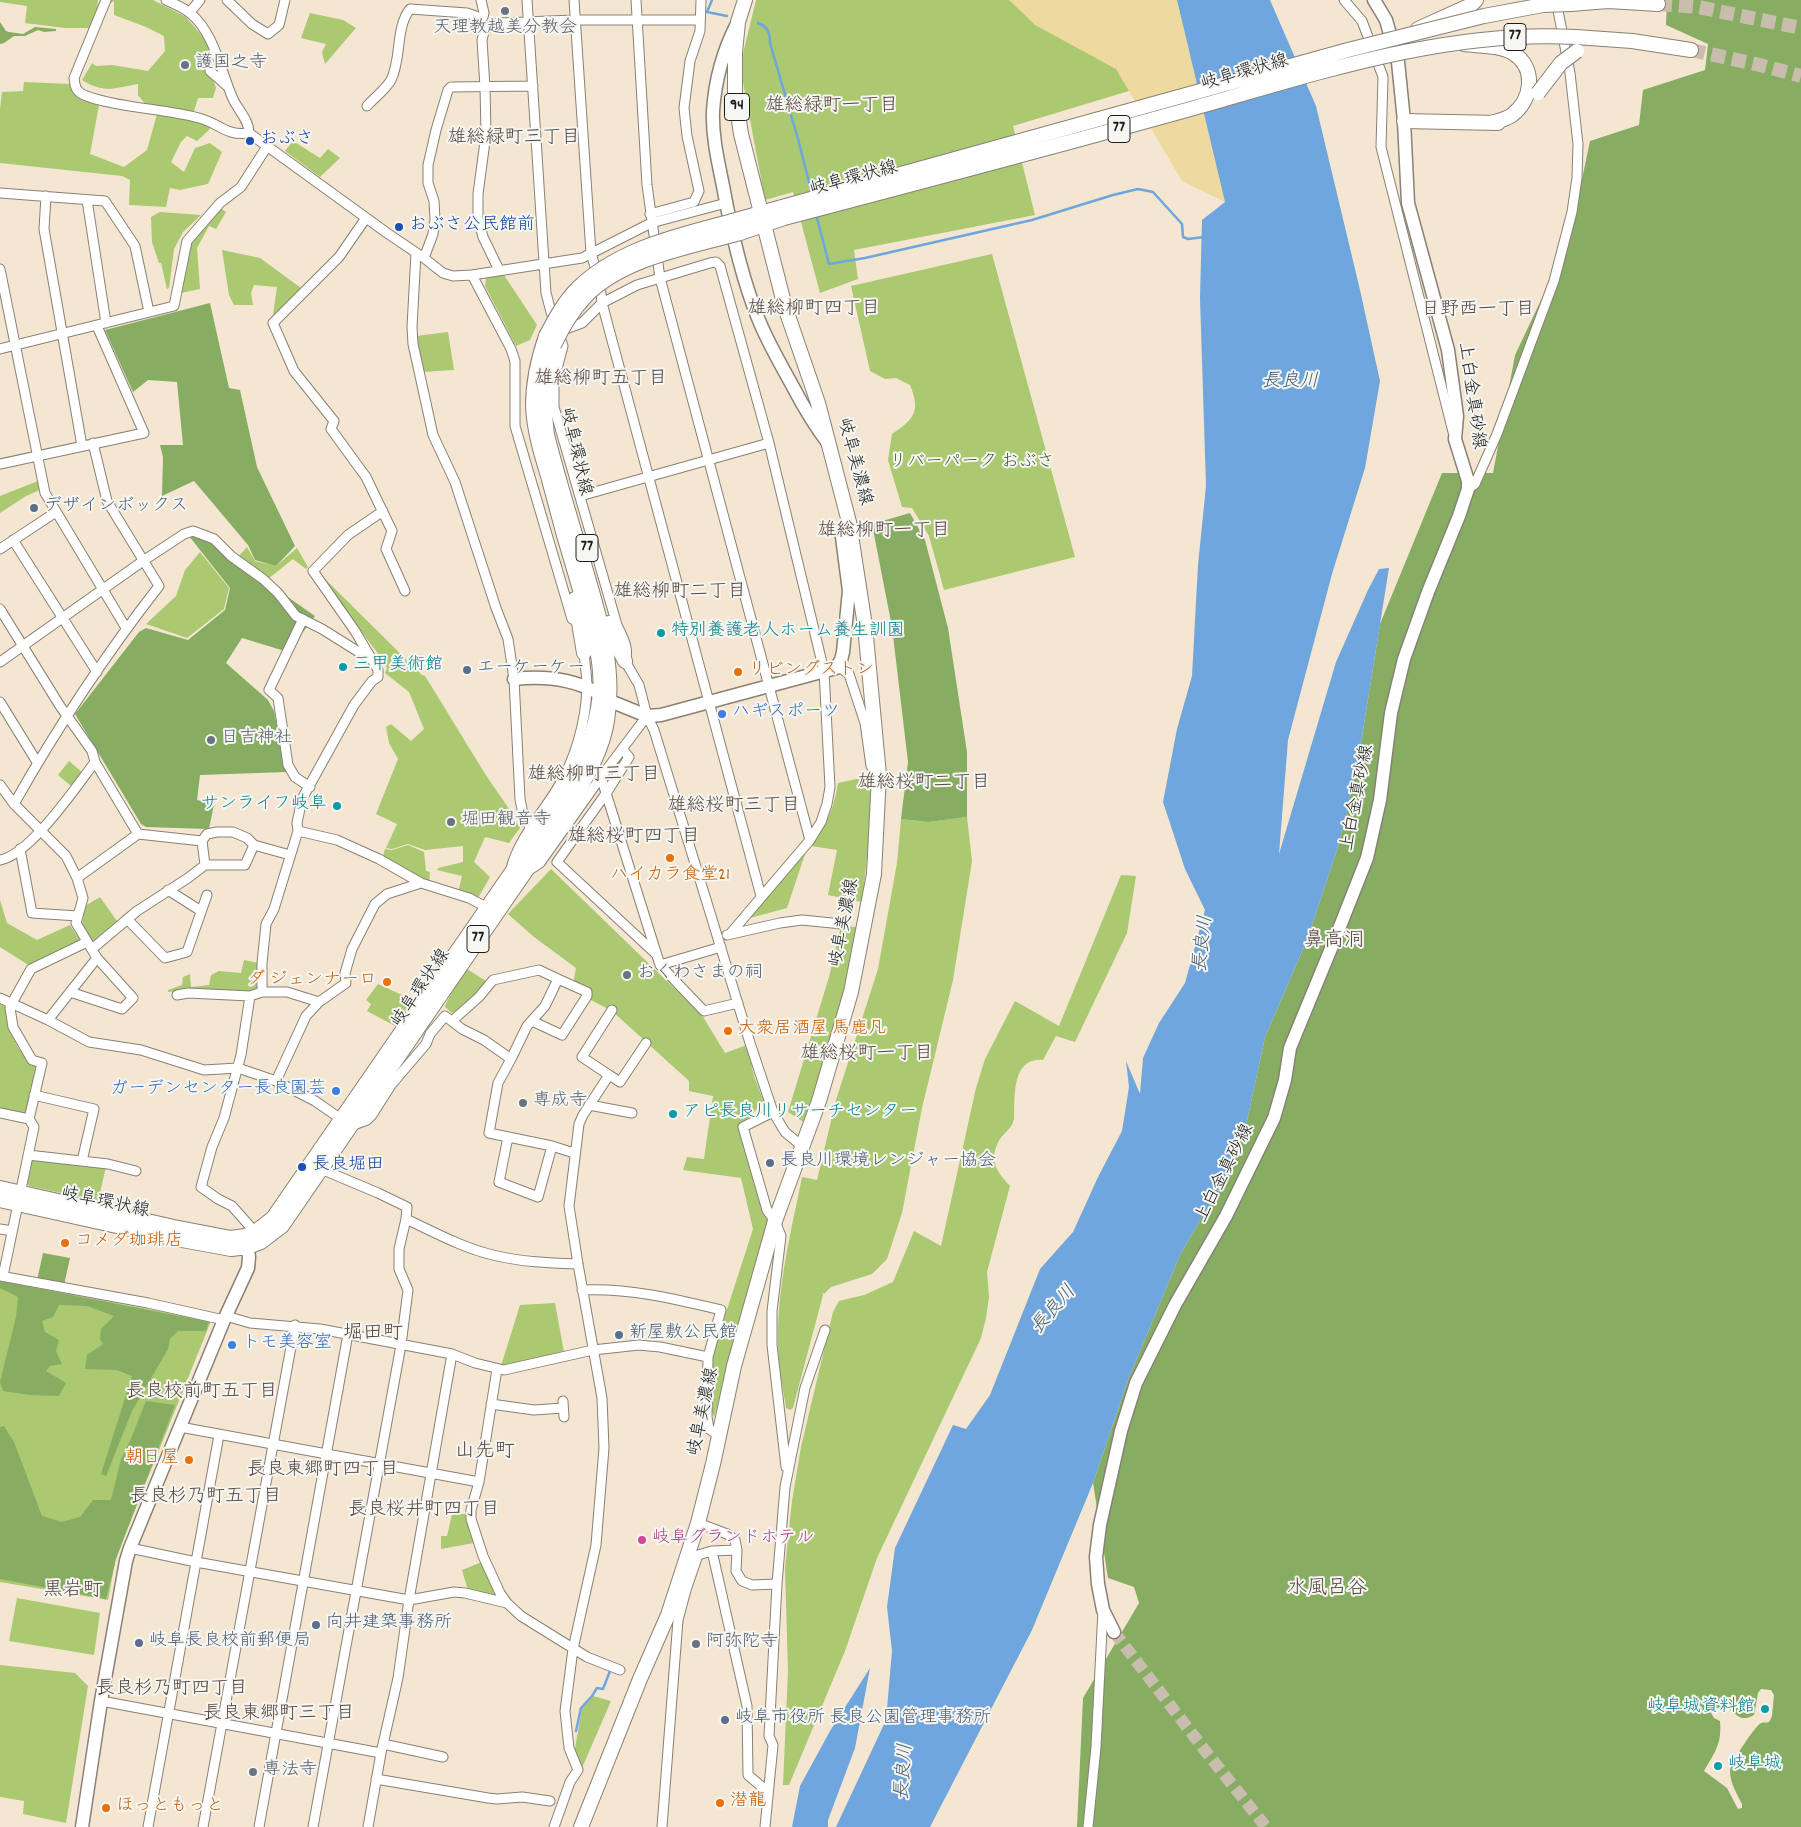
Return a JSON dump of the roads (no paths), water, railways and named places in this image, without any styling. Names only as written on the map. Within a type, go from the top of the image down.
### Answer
[{"type":"main road","name":"岐阜美濃線","points":[[581,1827],[640,1679],[668,1615],[698,1523],[734,1366],[775,1221],[819,1101],[851,992],[874,874],[879,775],[866,635],[849,522],[830,445],[818,403],[785,308],[741,134],[735,93],[735,52],[738,22],[745,0]]},
{"type":"main road","name":"上白金真砂線","points":[[1114,1632],[1103,1610],[1098,1584],[1096,1557],[1100,1525],[1121,1431],[1136,1383],[1175,1305],[1226,1216],[1274,1118],[1285,1080],[1290,1048],[1366,858],[1380,800],[1391,713],[1404,659],[1468,489],[1468,481],[1455,439],[1457,416],[1448,350],[1408,203],[1404,121],[1398,62],[1386,20],[1374,0]]},
{"type":"main road","name":"77","points":[[1399,37],[1471,5],[1476,0]]},
{"type":"main road","name":"岐阜環状線","points":[[250,1238],[273,1218],[422,1021],[456,972],[558,805],[580,766],[592,735],[600,691],[593,629],[573,566],[541,433],[545,384],[553,338],[586,296],[604,281],[626,268],[762,219],[1348,50],[1543,5],[1605,1],[1658,4]]},
{"type":"main road","points":[[738,22],[730,37],[719,69],[713,112],[714,139],[726,203],[745,280],[758,318],[815,427],[830,445]]},
{"type":"main road","name":"岐阜環状線","points":[[783,213],[1044,149],[1353,63],[1454,43],[1554,36],[1576,44],[1632,41],[1691,50]]},
{"type":"main road","name":"77","points":[[1454,43],[1502,48],[1514,54],[1523,63],[1534,92]]},
{"type":"main road","points":[[1404,121],[1512,123],[1522,116],[1534,92],[1576,44]]},
{"type":"main road","name":"77","points":[[541,433],[534,456],[575,599],[584,653]]},
{"type":"main road","name":"77","points":[[541,433],[574,504],[611,630],[625,661]]},
{"type":"main road","points":[[615,702],[647,716],[661,715],[830,670],[841,660],[843,652],[848,591],[842,537],[849,522]]},
{"type":"main road","points":[[514,679],[535,676],[550,677],[590,689]]},
{"type":"main road","name":"岐阜環状線","points":[[0,1200],[18,1198],[231,1238],[250,1238],[261,1242],[282,1226],[321,1169],[346,1122],[486,907],[517,873]]},
{"type":"main road","name":"岐阜環状線","points":[[0,1188],[18,1198]]},
{"type":"main road","points":[[82,1827],[101,1701],[122,1579],[130,1548],[225,1318],[248,1268],[250,1238]]},
{"type":"street","points":[[106,0],[74,78],[76,89],[82,94],[97,100],[127,107],[149,108],[209,120],[230,133],[249,133],[420,255],[443,274],[453,276],[582,258],[651,218],[694,202],[699,191],[687,136],[684,108],[690,61],[700,31],[700,0]]},
{"type":"street","points":[[166,0],[190,12],[198,21],[212,44],[237,108],[249,124],[249,133]]},
{"type":"street","points":[[190,12],[200,0]]},
{"type":"street","points":[[227,0],[252,24],[268,34],[279,25],[285,0]]},
{"type":"street","points":[[367,106],[391,80],[400,50],[404,20],[410,9],[467,13],[481,18],[484,13],[482,0]]},
{"type":"street","points":[[527,0],[530,22],[546,293],[551,312],[553,338],[563,346],[554,380],[554,407],[617,625],[626,647],[627,656],[625,661],[640,685],[647,716],[654,730],[773,1112],[785,1132],[803,1147]]},
{"type":"street","points":[[574,0],[591,253],[600,284],[602,303],[761,896]]},
{"type":"street","points":[[636,0],[651,218],[660,278],[810,840]]},
{"type":"street","points":[[1344,0],[1362,20],[1384,77],[1381,147],[1455,439]]},
{"type":"street","points":[[1468,489],[1475,484],[1500,425],[1554,281],[1572,212],[1577,178],[1578,144],[1570,73],[1556,0]]},
{"type":"street","points":[[499,270],[483,237],[478,218],[478,194],[486,134],[482,40],[484,32],[489,26],[499,23],[574,20],[700,20]]},
{"type":"street","points":[[210,71],[227,86]]},
{"type":"street","points":[[530,827],[520,799],[514,679],[508,638],[496,608],[455,482],[433,435],[413,344],[412,327],[420,255],[433,234],[435,220],[434,201],[428,183],[428,165],[448,90],[451,88],[534,86]]},
{"type":"street","points":[[0,349],[174,306],[187,241],[220,203],[241,187],[268,145]]},
{"type":"street","points":[[0,194],[105,201],[134,246],[149,312]]},
{"type":"street","points":[[46,196],[44,229],[82,446]]},
{"type":"street","points":[[0,464],[144,433],[101,324],[87,200]]},
{"type":"street","points":[[651,218],[726,203]]},
{"type":"street","points":[[366,218],[339,257],[273,324],[294,371],[334,421],[331,429],[366,477],[383,510],[392,531],[386,549],[406,591]]},
{"type":"street","points":[[553,338],[582,323],[602,303],[637,285],[710,263],[716,262],[720,266],[830,670],[830,787],[821,822],[810,840],[730,934]]},
{"type":"street","points":[[0,270],[45,493],[126,628]]},
{"type":"street","points":[[472,274],[511,349],[515,361],[515,426],[571,613],[575,639],[584,653],[590,689],[574,756],[557,789],[517,849],[517,873],[540,863],[647,716]]},
{"type":"street","points":[[14,804],[37,762],[126,628],[159,586],[106,501],[93,443]]},
{"type":"street","points":[[580,496],[769,443]]},
{"type":"street","points":[[262,992],[262,963],[266,924],[274,909],[298,831],[297,823],[302,799],[354,706],[372,681],[378,677],[378,670],[355,631],[314,571],[348,535],[383,510]]},
{"type":"street","points":[[0,549],[56,512]]},
{"type":"street","points":[[0,662],[143,561],[184,534],[193,531],[214,539],[230,556],[278,593],[296,616],[372,660]]},
{"type":"street","points":[[13,540],[97,672]]},
{"type":"street","points":[[0,610],[60,706],[92,751],[95,762],[138,834]]},
{"type":"street","points":[[303,619],[269,690],[278,698],[288,764],[295,777],[310,787]]},
{"type":"street","points":[[830,670],[842,669],[848,674],[865,723],[871,766],[879,775]]},
{"type":"street","points":[[0,702],[37,762]]},
{"type":"street","points":[[622,749],[629,757],[607,792],[557,862],[657,954]]},
{"type":"street","points":[[0,860],[8,858],[42,831],[95,762]]},
{"type":"street","points":[[601,777],[660,965],[704,1011],[738,1003]]},
{"type":"street","points":[[0,785],[14,804],[66,856],[77,878],[83,898],[76,923],[97,958],[133,998],[122,1009],[70,992]]},
{"type":"street","points":[[298,831],[337,840],[379,859],[422,883],[469,898],[486,907]]},
{"type":"street","points":[[205,865],[202,841],[208,834],[217,832],[233,832],[247,838],[254,845],[290,855]]},
{"type":"street","points":[[77,878],[138,834],[202,841]]},
{"type":"street","points":[[29,1119],[42,1063],[32,1060],[20,1042],[11,1018],[10,1008],[31,970],[89,946],[205,865],[245,865],[254,845]]},
{"type":"street","points":[[20,849],[32,913],[78,916]]},
{"type":"street","points":[[276,1080],[306,1016],[319,1002],[346,983],[345,973],[352,949],[375,904],[386,894],[422,883]]},
{"type":"street","points":[[168,890],[201,911]]},
{"type":"street","points":[[127,919],[165,958],[187,952],[207,895]]},
{"type":"street","points":[[718,938],[780,923],[802,920],[842,924]]},
{"type":"street","points":[[660,965],[721,947]]},
{"type":"street","points":[[48,1020],[97,958]]},
{"type":"street","points":[[0,998],[48,1020],[89,1042],[141,1050],[204,1070],[238,1068],[276,1080],[315,1101],[346,1122],[367,1120],[391,1085],[426,1044],[430,1034],[479,997],[493,980],[539,970],[587,992],[587,996],[562,1035],[532,1021]]},
{"type":"street","points":[[448,1019],[442,1008],[442,1003],[455,981],[456,972]]},
{"type":"street","points":[[558,979],[545,1006],[527,1026],[498,1083],[489,1133],[552,1146],[574,1153]]},
{"type":"street","points":[[177,995],[188,993],[250,996],[262,992],[288,992],[319,1002]]},
{"type":"street","points":[[250,996],[238,1068],[201,1187],[232,1206],[250,1238]]},
{"type":"street","points":[[612,1010],[582,1057],[620,1082],[646,1043]]},
{"type":"street","points":[[422,1021],[430,1018],[435,1012],[484,1040],[511,1059]]},
{"type":"street","points":[[554,1827],[570,1782],[578,1770],[569,1748],[565,1710],[573,1649],[596,1545],[604,1448],[602,1398],[569,1206],[579,1124],[609,1075]]},
{"type":"street","points":[[34,1095],[94,1109],[82,1161]]},
{"type":"street","points":[[589,1105],[632,1113]]},
{"type":"street","points":[[773,1112],[743,1127],[767,1210],[775,1221],[781,1236],[772,1312],[772,1345],[786,1475]]},
{"type":"street","points":[[0,1113],[29,1119],[34,1126],[1,1276],[250,1323],[295,1326],[348,1334],[452,1354],[504,1370],[593,1350],[639,1346],[660,1347],[708,1357]]},
{"type":"street","points":[[508,1137],[499,1182],[538,1197],[552,1146]]},
{"type":"street","points":[[28,1155],[108,1164],[136,1171]]},
{"type":"street","points":[[313,1827],[401,1345],[408,1290],[399,1268],[399,1249],[406,1219],[406,1207],[321,1169]]},
{"type":"street","points":[[406,1219],[429,1231],[491,1255],[531,1262],[578,1264]]},
{"type":"street","points":[[0,1229],[12,1231]]},
{"type":"street","points":[[582,1290],[605,1289],[638,1292],[721,1310],[708,1357],[707,1417],[709,1429],[718,1435]]},
{"type":"street","points":[[204,1827],[295,1326]]},
{"type":"street","points":[[765,1827],[773,1745],[769,1736],[777,1584],[786,1475],[805,1388],[825,1330]]},
{"type":"street","points":[[258,1827],[348,1334]]},
{"type":"street","points":[[368,1827],[382,1749],[398,1678],[409,1600],[452,1354]]},
{"type":"street","points":[[498,1369],[479,1482],[471,1510],[471,1519],[483,1556],[500,1593],[507,1604],[521,1616],[587,1657],[620,1670]]},
{"type":"street","points":[[492,1404],[534,1410],[563,1408]]},
{"type":"street","points":[[180,1428],[479,1482]]},
{"type":"street","points":[[148,1827],[219,1435]]},
{"type":"street","points":[[698,1523],[727,1534],[735,1540],[737,1550],[736,1572],[742,1581],[752,1585],[777,1584]]},
{"type":"street","points":[[130,1548],[303,1582],[409,1600],[454,1592],[507,1604]]},
{"type":"street","points":[[662,1827],[678,1620],[686,1590],[698,1555],[712,1551],[737,1550]]},
{"type":"street","points":[[712,1551],[747,1706],[748,1775],[768,1792]]},
{"type":"street","points":[[1088,1827],[1096,1747],[1103,1610]]},
{"type":"street","points":[[101,1701],[328,1743],[443,1757]]},
{"type":"street","points":[[376,1779],[488,1798],[522,1797],[550,1800]]},
{"type":"water","name":"長良川","points":[[1177,0],[1270,0],[1316,106],[1380,381],[1365,468],[1332,574],[1288,740],[1279,854],[1336,662],[1379,569],[1389,568],[1357,768],[1337,850],[1307,940],[1265,1037],[1247,1121],[1226,1176],[1180,1255],[1128,1380],[1093,1483],[1032,1630],[930,1827],[836,1827],[886,1720],[892,1651],[887,1607],[895,1548],[953,1425],[966,1429],[990,1395],[1040,1269],[1073,1232],[1098,1177],[1122,1131],[1129,1087],[1126,1061],[1140,1094],[1143,1058],[1159,1023],[1185,983],[1205,910],[1185,869],[1163,802],[1177,729],[1192,676],[1198,565],[1206,486],[1200,298],[1202,220],[1225,202]]},
{"type":"water","name":"長良川","points":[[870,1668],[855,1748],[828,1820],[828,1827],[792,1827],[800,1786],[830,1731]]},
{"type":"waterway","points":[[712,0],[707,12],[727,16]]},
{"type":"waterway","points":[[758,23],[764,26],[769,33],[770,43],[812,194]]},
{"type":"waterway","points":[[816,214],[829,264],[865,258],[1032,220],[1138,189],[1153,192],[1182,224],[1183,237],[1188,239],[1204,237]]},
{"type":"waterway","points":[[576,1731],[581,1708],[597,1688],[603,1689],[610,1671]]},
{"type":"tunnel","points":[[1658,4],[1698,7],[1801,28]]},
{"type":"tunnel","points":[[1691,50],[1801,76]]},
{"type":"tunnel","points":[[1114,1632],[1266,1827]]},
{"type":"place","name":"天理教越美分教会","points":[[505,11]]},
{"type":"place","name":"護国之寺","points":[[185,65]]},
{"type":"place","name":"おぶさ","points":[[250,141]]},
{"type":"place","name":"おぶさ公民館前","points":[[399,227]]},
{"type":"place","name":"デザインボックス","points":[[34,508]]},
{"type":"place","name":"特別養護老人ホーム養生訓園","points":[[661,633]]},
{"type":"place","name":"三甲美術館","points":[[343,667]]},
{"type":"place","name":"エーケーケー","points":[[467,670]]},
{"type":"place","name":"リビングストン","points":[[738,672]]},
{"type":"place","name":"ハギスポーツ","points":[[722,714]]},
{"type":"place","name":"日吉神社","points":[[211,740]]},
{"type":"place","name":"サンライフ岐阜","points":[[337,806]]},
{"type":"place","name":"堀田観音寺","points":[[451,822]]},
{"type":"place","name":"ハイカラ食堂21","points":[[670,858]]},
{"type":"place","name":"おくわさまの祠","points":[[627,975]]},
{"type":"place","name":"ダ ジェンナーロ","points":[[387,982]]},
{"type":"place","name":"大衆居酒屋 馬鹿凡","points":[[728,1031]]},
{"type":"place","name":"ガーデンセンター長良園芸","points":[[336,1091]]},
{"type":"place","name":"専成寺","points":[[523,1103]]},
{"type":"place","name":"アピ長良川リサーチセンター","points":[[673,1114]]},
{"type":"place","name":"長良川環境レンジャー協会","points":[[770,1163]]},
{"type":"place","name":"長良堀田","points":[[302,1167]]},
{"type":"place","name":"コメダ珈琲店","points":[[65,1243]]},
{"type":"place","name":"新屋敷公民館","points":[[619,1335]]},
{"type":"place","name":"トモ美容室","points":[[232,1345]]},
{"type":"place","name":"朝日屋","points":[[189,1460]]},
{"type":"place","name":"岐阜グランドホテル","points":[[642,1540]]},
{"type":"place","name":"向井建築事務所","points":[[316,1625]]},
{"type":"place","name":"岐阜長良校前郵便局","points":[[139,1643]]},
{"type":"place","name":"阿弥陀寺","points":[[696,1644]]},
{"type":"place","name":"岐阜城資料館","points":[[1765,1709]]},
{"type":"place","name":"岐阜市役所 長良公園管理事務所","points":[[725,1720]]},
{"type":"place","name":"岐阜城","points":[[1718,1766]]},
{"type":"place","name":"専法寺","points":[[253,1772]]},
{"type":"place","name":"潜龍","points":[[720,1803]]},
{"type":"place","name":"ほっともっと","points":[[106,1808]]},
{"type":"district","name":"雄総緑町一丁目","points":[[832,107]]},
{"type":"district","name":"雄総緑町三丁目","points":[[514,139]]},
{"type":"district","name":"雄総柳町四丁目","points":[[814,310]]},
{"type":"district","name":"日野西一丁目","points":[[1478,311]]},
{"type":"district","name":"雄総柳町五丁目","points":[[601,380]]},
{"type":"district","name":"雄総柳町一丁目","points":[[884,532]]},
{"type":"district","name":"雄総柳町二丁目","points":[[680,593]]},
{"type":"district","name":"雄総柳町三丁目","points":[[594,776]]},
{"type":"district","name":"雄総桜町二丁目","points":[[924,784]]},
{"type":"district","name":"雄総桜町三丁目","points":[[734,807]]},
{"type":"district","name":"雄総桜町四丁目","points":[[634,838]]},
{"type":"district","name":"鼻高洞","points":[[1334,942]]},
{"type":"district","name":"雄総桜町一丁目","points":[[867,1055]]},
{"type":"district","name":"堀田町","points":[[373,1335]]},
{"type":"district","name":"長良校前町五丁目","points":[[202,1393]]},
{"type":"district","name":"山先町","points":[[485,1453]]},
{"type":"district","name":"長良東郷町四丁目","points":[[323,1471]]},
{"type":"district","name":"長良杉乃町五丁目","points":[[206,1498]]},
{"type":"district","name":"長良桜井町四丁目","points":[[424,1511]]},
{"type":"district","name":"水風呂谷","points":[[1327,1590]]},
{"type":"district","name":"黒岩町","points":[[73,1592]]},
{"type":"district","name":"長良杉乃町四丁目","points":[[172,1690]]},
{"type":"district","name":"長良東郷町三丁目","points":[[279,1715]]},
{"type":"park label","name":"リバーパーク おぶさ","points":[[972,464]]}]
